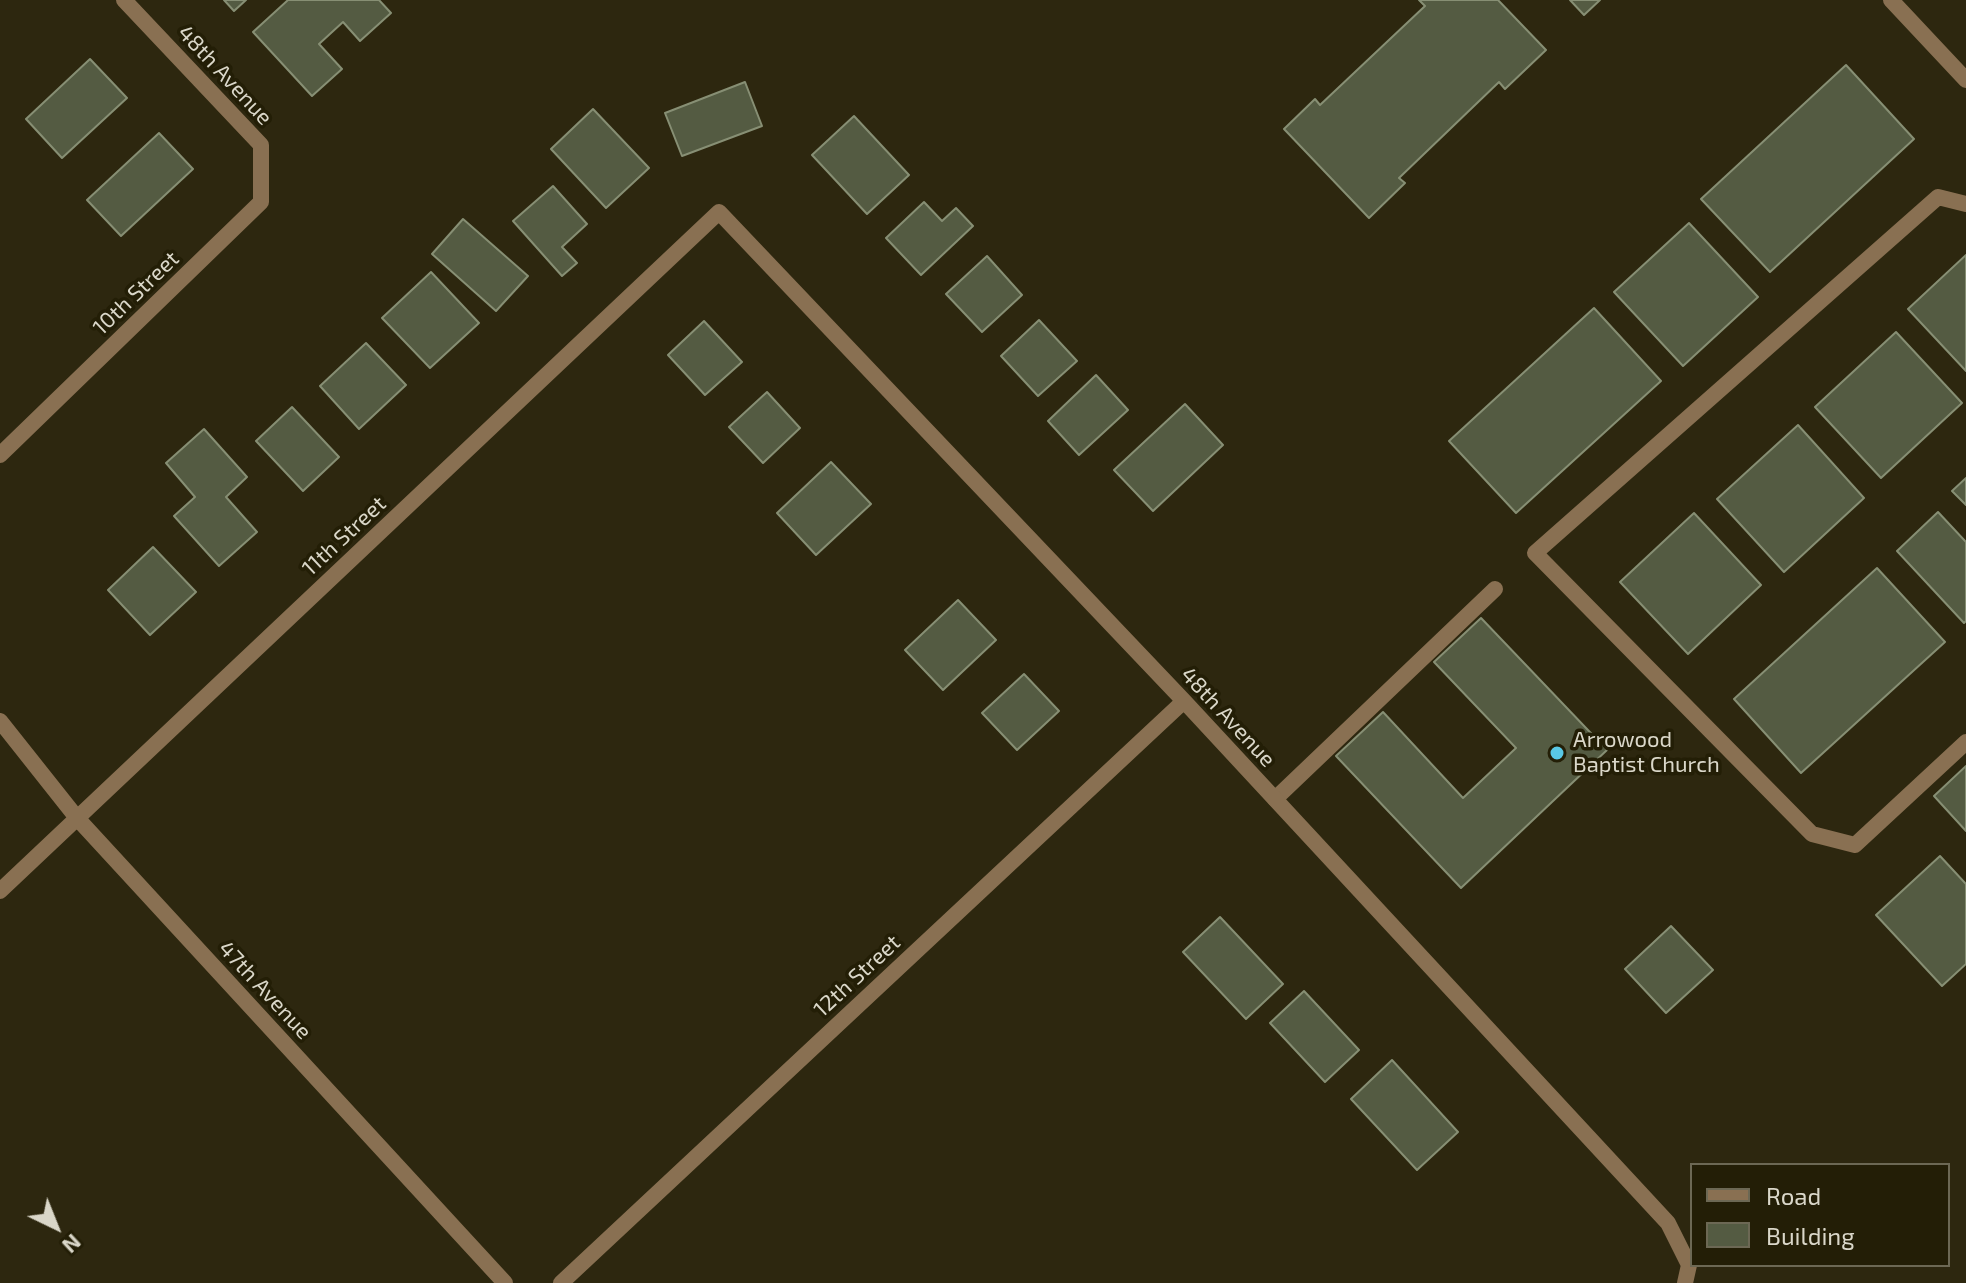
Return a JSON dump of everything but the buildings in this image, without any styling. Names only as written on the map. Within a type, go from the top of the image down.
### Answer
[{"type":"street","name":"48th Avenue","points":[[124,0],[261,145]]},
{"type":"street","points":[[1891,0],[1966,80]]},
{"type":"street","name":"10th Street","points":[[0,455],[261,202],[261,145]]},
{"type":"street","points":[[1966,204],[1938,197],[1535,553],[1812,834],[1855,845],[1966,742]]},
{"type":"street","name":"48th Avenue","points":[[719,212],[1184,701],[1668,1223],[1689,1265],[1685,1283]]},
{"type":"street","name":"11th Street","points":[[0,891],[719,212]]},
{"type":"street","points":[[1275,799],[1495,589]]},
{"type":"street","name":"12th Street","points":[[561,1283],[1184,701]]},
{"type":"street","name":"47th Avenue","points":[[0,721],[77,818],[505,1283]]},
{"type":"place","name":"Arrowood Baptist Church","points":[[1557,753]]}]
